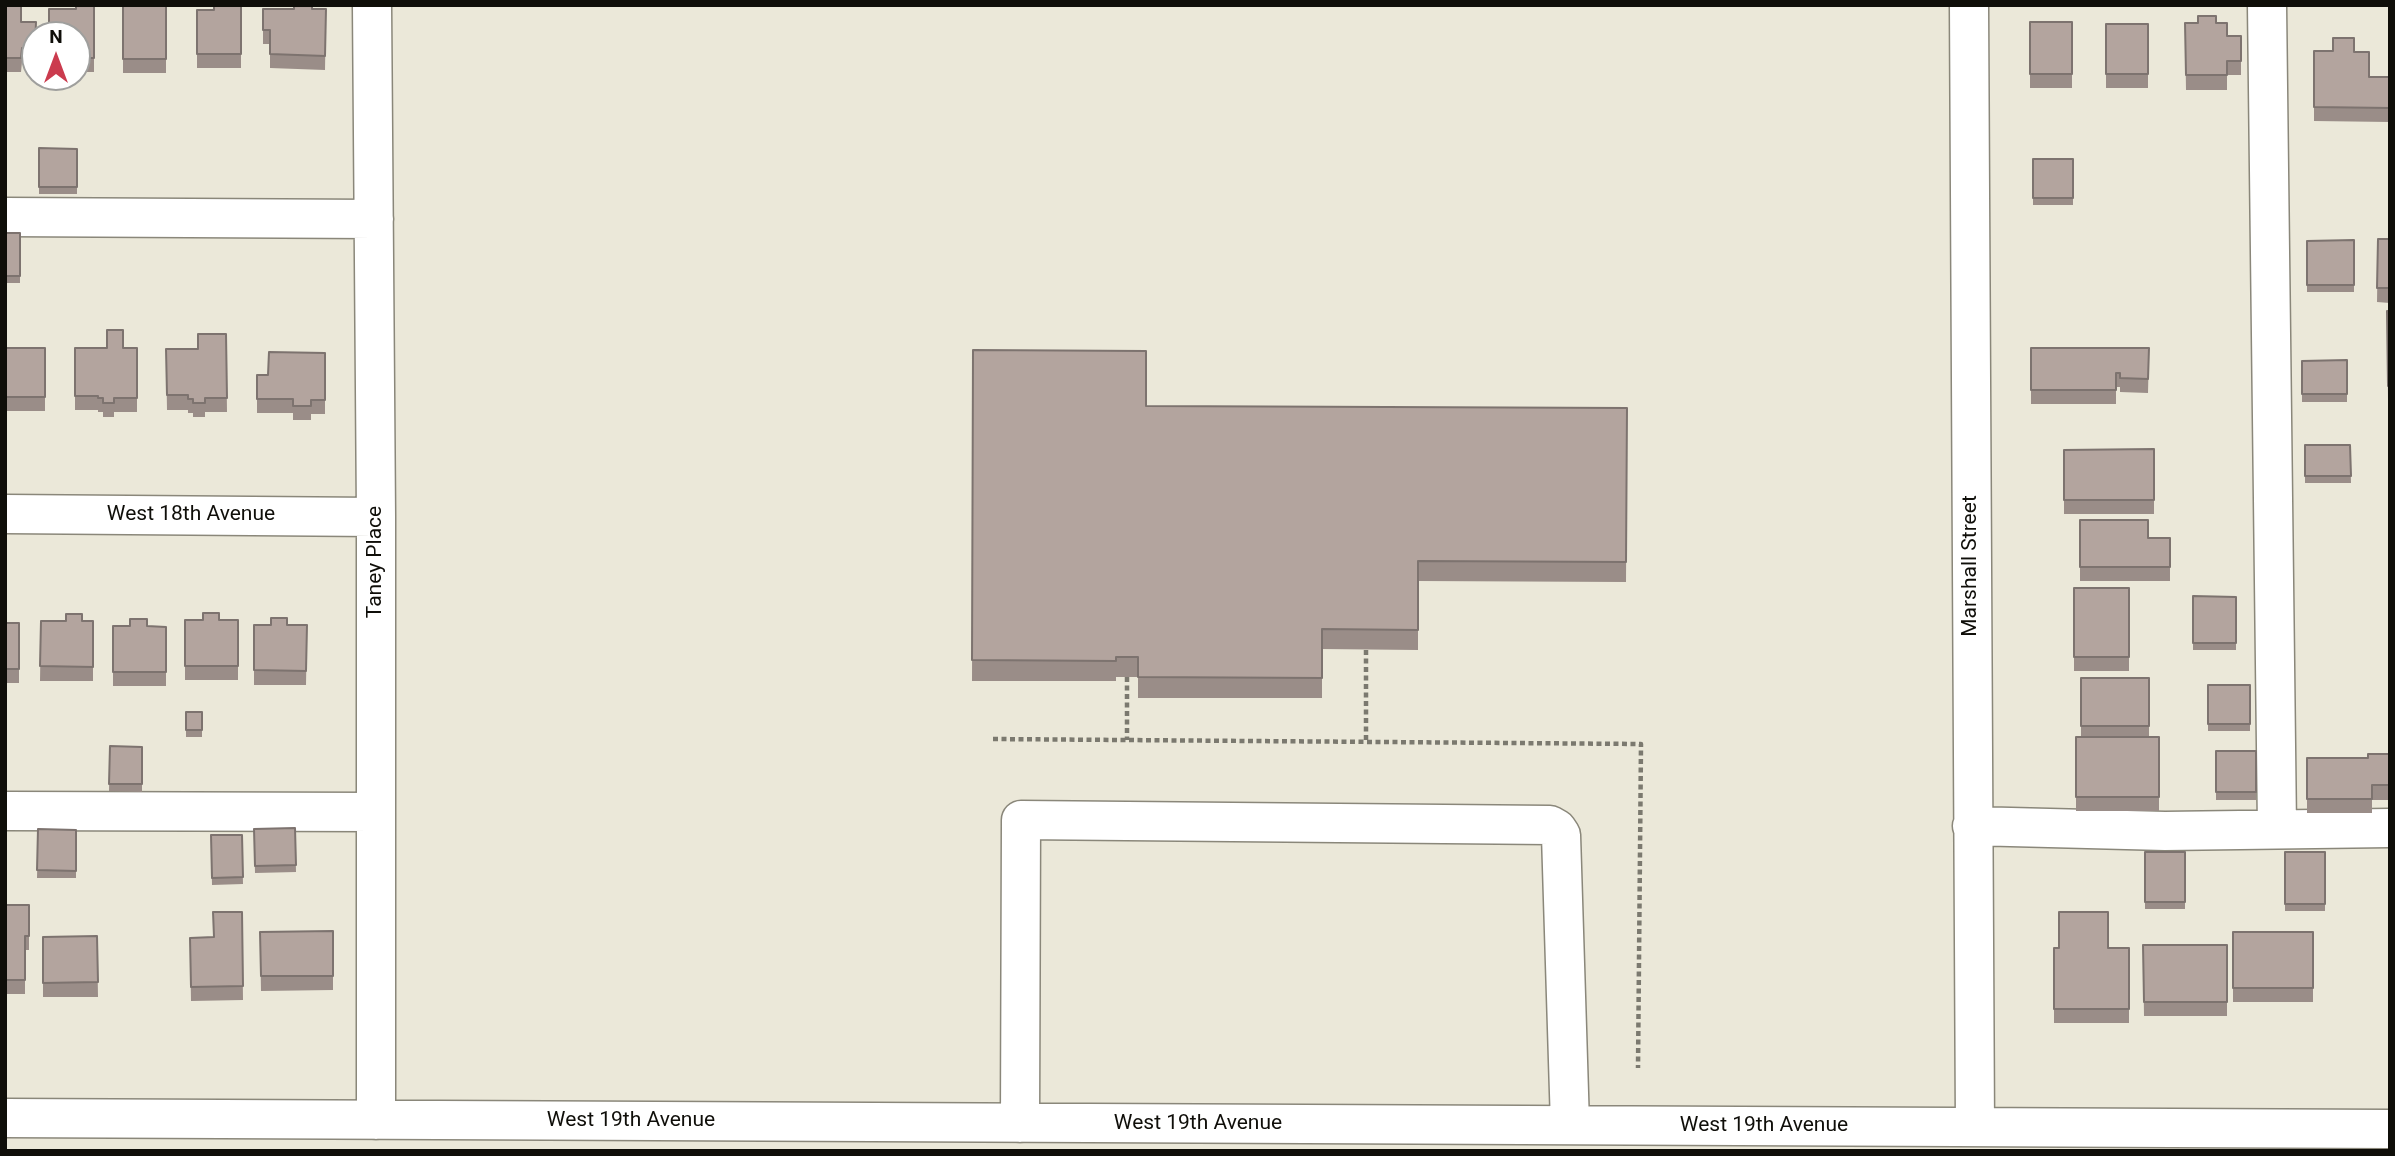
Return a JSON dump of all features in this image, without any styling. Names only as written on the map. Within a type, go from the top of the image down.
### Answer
[{"type":"street","name":"Taney Place","points":[[372,5],[376,517],[376,1119]]},
{"type":"street","name":"Marshall Street","points":[[1969,5],[1975,1127]]},
{"type":"street","points":[[2267,5],[2277,828]]},
{"type":"street","points":[[5,217],[374,219]]},
{"type":"street","name":"West 18th Avenue","points":[[5,514],[376,517]]},
{"type":"street","points":[[5,811],[376,812]]},
{"type":"street","points":[[1020,1123],[1021,820],[1550,825],[1558,829],[1561,835],[1570,1125]]},
{"type":"street","points":[[1972,826],[2165,831],[2390,828]]},
{"type":"street","name":"West 19th Avenue","points":[[5,1118],[376,1119],[840,1136],[1020,1123],[2390,1129]]},
{"type":"path","points":[[1366,650],[1366,742]]},
{"type":"path","points":[[1127,677],[1127,740]]},
{"type":"path","points":[[993,739],[1641,744],[1638,1068]]},
{"type":"building","points":[[76,5],[94,5],[94,58],[91,58],[91,21],[49,21],[49,9],[76,9]]},
{"type":"building","points":[[123,5],[166,6],[166,59],[123,59]]},
{"type":"building","points":[[214,5],[241,5],[241,54],[197,54],[197,10],[214,10]]},
{"type":"building","points":[[294,5],[312,5],[312,9],[326,9],[325,56],[270,54],[270,30],[263,30],[263,9],[294,9]]},
{"type":"building","points":[[5,6],[21,6],[21,58],[5,58]]},
{"type":"building","points":[[2198,16],[2216,16],[2216,23],[2227,23],[2227,36],[2241,36],[2241,61],[2227,61],[2227,75],[2186,75],[2185,23],[2198,23]]},
{"type":"building","points":[[2030,22],[2072,22],[2072,74],[2030,74]]},
{"type":"building","points":[[2106,24],[2148,24],[2148,74],[2106,74]]},
{"type":"building","points":[[2333,38],[2354,38],[2354,52],[2369,52],[2369,77],[2390,77],[2390,108],[2314,107],[2314,51],[2333,51]]},
{"type":"building","points":[[39,148],[77,149],[77,187],[39,187]]},
{"type":"building","points":[[2033,159],[2073,159],[2073,198],[2033,198]]},
{"type":"building","points":[[5,233],[20,233],[20,276],[5,276]]},
{"type":"building","points":[[2378,239],[2390,239],[2390,288],[2377,288]]},
{"type":"building","points":[[2354,240],[2354,285],[2307,285],[2307,241]]},
{"type":"building","points":[[2387,311],[2390,311],[2390,386],[2388,386]]},
{"type":"building","points":[[107,330],[123,330],[123,348],[137,348],[137,398],[114,398],[114,403],[103,403],[103,398],[98,396],[75,396],[75,348],[107,348]]},
{"type":"building","points":[[198,334],[226,334],[227,398],[205,398],[205,403],[193,403],[193,399],[188,399],[188,395],[167,395],[166,349],[198,349]]},
{"type":"building","points":[[5,348],[45,348],[45,397],[5,397]]},
{"type":"building","points":[[2031,348],[2149,348],[2148,379],[2120,378],[2120,373],[2116,373],[2116,390],[2031,390]]},
{"type":"building","points":[[973,350],[1146,351],[1146,406],[1627,408],[1626,562],[1418,561],[1418,630],[1322,629],[1322,678],[1138,677],[1138,657],[1116,657],[1116,661],[972,660]]},
{"type":"building","points":[[269,352],[325,353],[325,400],[311,400],[311,406],[293,406],[293,399],[257,399],[257,375],[268,375]]},
{"type":"building","points":[[2347,360],[2347,394],[2302,394],[2302,361]]},
{"type":"building","points":[[2390,403],[2390,475],[2389,475]]},
{"type":"building","points":[[2305,445],[2350,445],[2351,476],[2305,476]]},
{"type":"building","points":[[2154,449],[2154,500],[2064,500],[2064,450]]},
{"type":"building","points":[[2080,520],[2148,520],[2148,538],[2170,538],[2170,567],[2080,567]]},
{"type":"building","points":[[2074,588],[2129,588],[2129,657],[2074,657]]},
{"type":"building","points":[[2193,596],[2236,597],[2236,643],[2193,643]]},
{"type":"building","points":[[203,613],[219,613],[219,620],[238,620],[238,666],[185,666],[185,620],[203,620]]},
{"type":"building","points":[[66,614],[82,614],[82,621],[93,621],[93,667],[40,666],[41,621],[66,621]]},
{"type":"building","points":[[271,618],[287,618],[287,625],[307,625],[306,671],[254,670],[254,625],[271,625]]},
{"type":"building","points":[[130,619],[147,619],[147,626],[166,627],[166,672],[113,672],[113,626],[130,626]]},
{"type":"building","points":[[5,623],[19,623],[19,669],[5,669]]},
{"type":"building","points":[[2081,678],[2149,678],[2149,726],[2081,726]]},
{"type":"building","points":[[2208,685],[2250,685],[2250,724],[2208,724]]},
{"type":"building","points":[[186,712],[202,712],[202,730],[186,730]]},
{"type":"building","points":[[2076,737],[2159,737],[2159,797],[2076,797]]},
{"type":"building","points":[[110,746],[142,747],[142,784],[109,784]]},
{"type":"building","points":[[2216,751],[2256,751],[2256,792],[2216,792]]},
{"type":"building","points":[[2368,754],[2390,754],[2390,785],[2372,785],[2372,799],[2307,799],[2307,758],[2368,758]]},
{"type":"building","points":[[295,828],[296,865],[255,866],[254,829]]},
{"type":"building","points":[[38,829],[76,830],[76,871],[37,870]]},
{"type":"building","points":[[211,835],[242,835],[243,877],[212,878]]},
{"type":"building","points":[[2145,852],[2185,852],[2185,902],[2145,902]]},
{"type":"building","points":[[2285,852],[2325,852],[2325,904],[2285,904]]},
{"type":"building","points":[[5,905],[29,905],[29,936],[25,936],[25,980],[5,980]]},
{"type":"building","points":[[213,912],[242,912],[243,986],[191,987],[190,938],[214,937]]},
{"type":"building","points":[[2059,912],[2108,912],[2108,948],[2129,948],[2129,1009],[2054,1009],[2054,948],[2059,948]]},
{"type":"building","points":[[333,931],[333,976],[261,976],[260,932]]},
{"type":"building","points":[[2233,932],[2313,932],[2313,988],[2233,988]]},
{"type":"building","points":[[97,936],[98,982],[43,983],[43,937]]},
{"type":"building","points":[[2143,945],[2227,945],[2227,1002],[2144,1002]]}]
